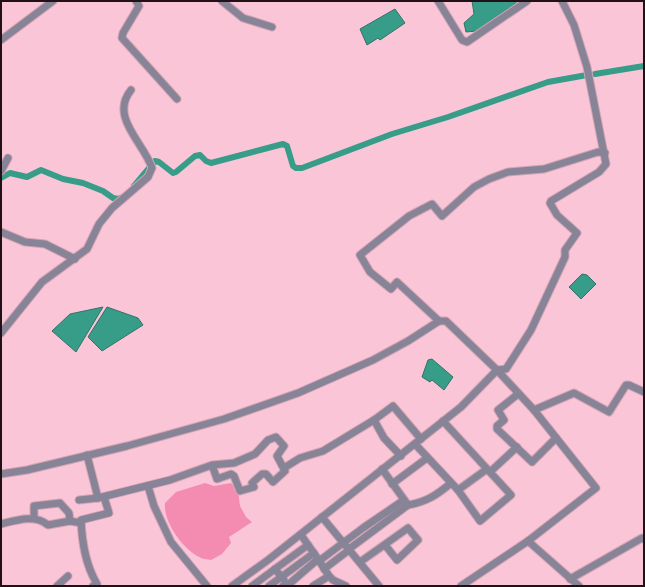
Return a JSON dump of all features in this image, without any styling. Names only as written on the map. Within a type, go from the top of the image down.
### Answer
[{"type":"street","points":[[1,40],[53,1]]},
{"type":"street","points":[[136,1],[139,6],[123,32],[122,38],[177,99]]},
{"type":"street","points":[[222,1],[243,18],[272,26]]},
{"type":"street","points":[[438,1],[462,40],[467,42],[527,1]]},
{"type":"street","points":[[232,586],[301,535],[382,469],[401,456],[461,407],[497,370],[506,370],[532,330],[565,257],[565,250],[577,233],[557,215],[550,204],[551,201],[599,172],[606,164],[587,67],[574,26],[562,1]]},
{"type":"street","points":[[1,333],[42,282],[87,249],[99,224],[112,208],[133,192],[148,177],[152,168],[149,157],[136,140],[123,108],[125,97],[131,90]]},
{"type":"street","points":[[439,321],[397,282],[392,290],[370,272],[360,255],[409,216],[432,204],[442,216],[474,186],[488,179],[508,172],[544,169],[598,152],[605,153]]},
{"type":"street","points":[[1,171],[8,158]]},
{"type":"street","points":[[1,232],[25,242],[45,244],[75,259]]},
{"type":"street","points":[[1,474],[87,455],[224,419],[298,393],[373,360],[408,341],[439,321],[446,321],[497,370],[534,410],[596,488],[528,541],[461,586]]},
{"type":"street","points":[[534,410],[574,392],[609,412],[626,385],[644,392]]},
{"type":"street","points":[[518,394],[498,410],[504,420],[497,428],[533,462],[556,438]]},
{"type":"street","points":[[212,465],[218,479],[231,474],[234,476],[240,491],[254,487],[252,483],[262,474],[266,474],[273,482],[285,470],[284,468],[300,458],[323,451],[374,420],[393,406],[418,442],[427,458],[458,490],[480,521],[511,495],[443,421]]},
{"type":"street","points":[[374,420],[384,438],[401,456]]},
{"type":"street","points":[[79,500],[101,497],[148,486],[212,465],[234,463],[255,454],[268,440],[276,437],[284,446],[277,456],[284,468]]},
{"type":"street","points":[[458,490],[489,470],[517,447]]},
{"type":"street","points":[[87,455],[101,497],[109,513],[81,520],[81,539],[90,573],[97,584],[93,586]]},
{"type":"street","points":[[392,484],[427,458]]},
{"type":"street","points":[[382,469],[406,503]]},
{"type":"street","points":[[275,568],[279,584],[317,558],[406,503],[419,503],[434,497],[451,483]]},
{"type":"street","points":[[148,486],[154,506],[171,542],[207,586]]},
{"type":"street","points":[[324,568],[406,503]]},
{"type":"street","points":[[34,518],[34,506],[60,504],[69,513],[70,521]]},
{"type":"street","points":[[322,517],[360,562],[376,585]]},
{"type":"street","points":[[1,524],[34,518],[41,519],[48,525],[70,521],[81,523]]},
{"type":"street","points":[[360,562],[408,528],[418,540],[397,560],[385,545]]},
{"type":"street","points":[[301,535],[329,576],[333,580],[346,586]]},
{"type":"street","points":[[570,579],[642,538],[644,539]]},
{"type":"street","points":[[528,541],[579,586]]},
{"type":"street","points":[[252,586],[308,545]]},
{"type":"street","points":[[57,586],[68,576]]},
{"type":"street","points":[[313,586],[329,576]]},
{"type":"shaded area","points":[[472,1],[516,1],[516,3],[477,31],[466,32],[464,23],[474,14]]},
{"type":"shaded area","points":[[395,9],[405,23],[380,40],[378,38],[367,45],[360,29]]},
{"type":"shaded area","points":[[582,274],[587,275],[596,284],[581,299],[569,287]]},
{"type":"shaded area","points":[[103,307],[76,352],[52,331],[70,314]]},
{"type":"shaded area","points":[[107,307],[138,318],[143,325],[102,351],[88,337]]},
{"type":"shaded area","points":[[432,359],[453,377],[444,390],[432,380],[430,382],[422,377],[428,360]]},
{"type":"shaded area","points":[[205,483],[214,486],[231,483],[238,490],[240,506],[246,517],[252,522],[229,537],[231,543],[222,554],[211,560],[199,557],[187,548],[175,534],[167,518],[165,510],[165,503],[176,492]]},
{"type":"waterway","points":[[595,74],[644,66]]},
{"type":"waterway","points":[[134,186],[155,161],[159,162],[173,173],[195,156],[200,155],[206,161],[211,163],[283,144],[287,146],[293,166],[296,168],[302,168],[392,134],[448,117],[548,82],[587,75]]},
{"type":"waterway","points":[[1,178],[10,173],[27,177],[41,170],[63,179],[83,183],[103,191],[113,198],[118,199],[123,197]]}]
